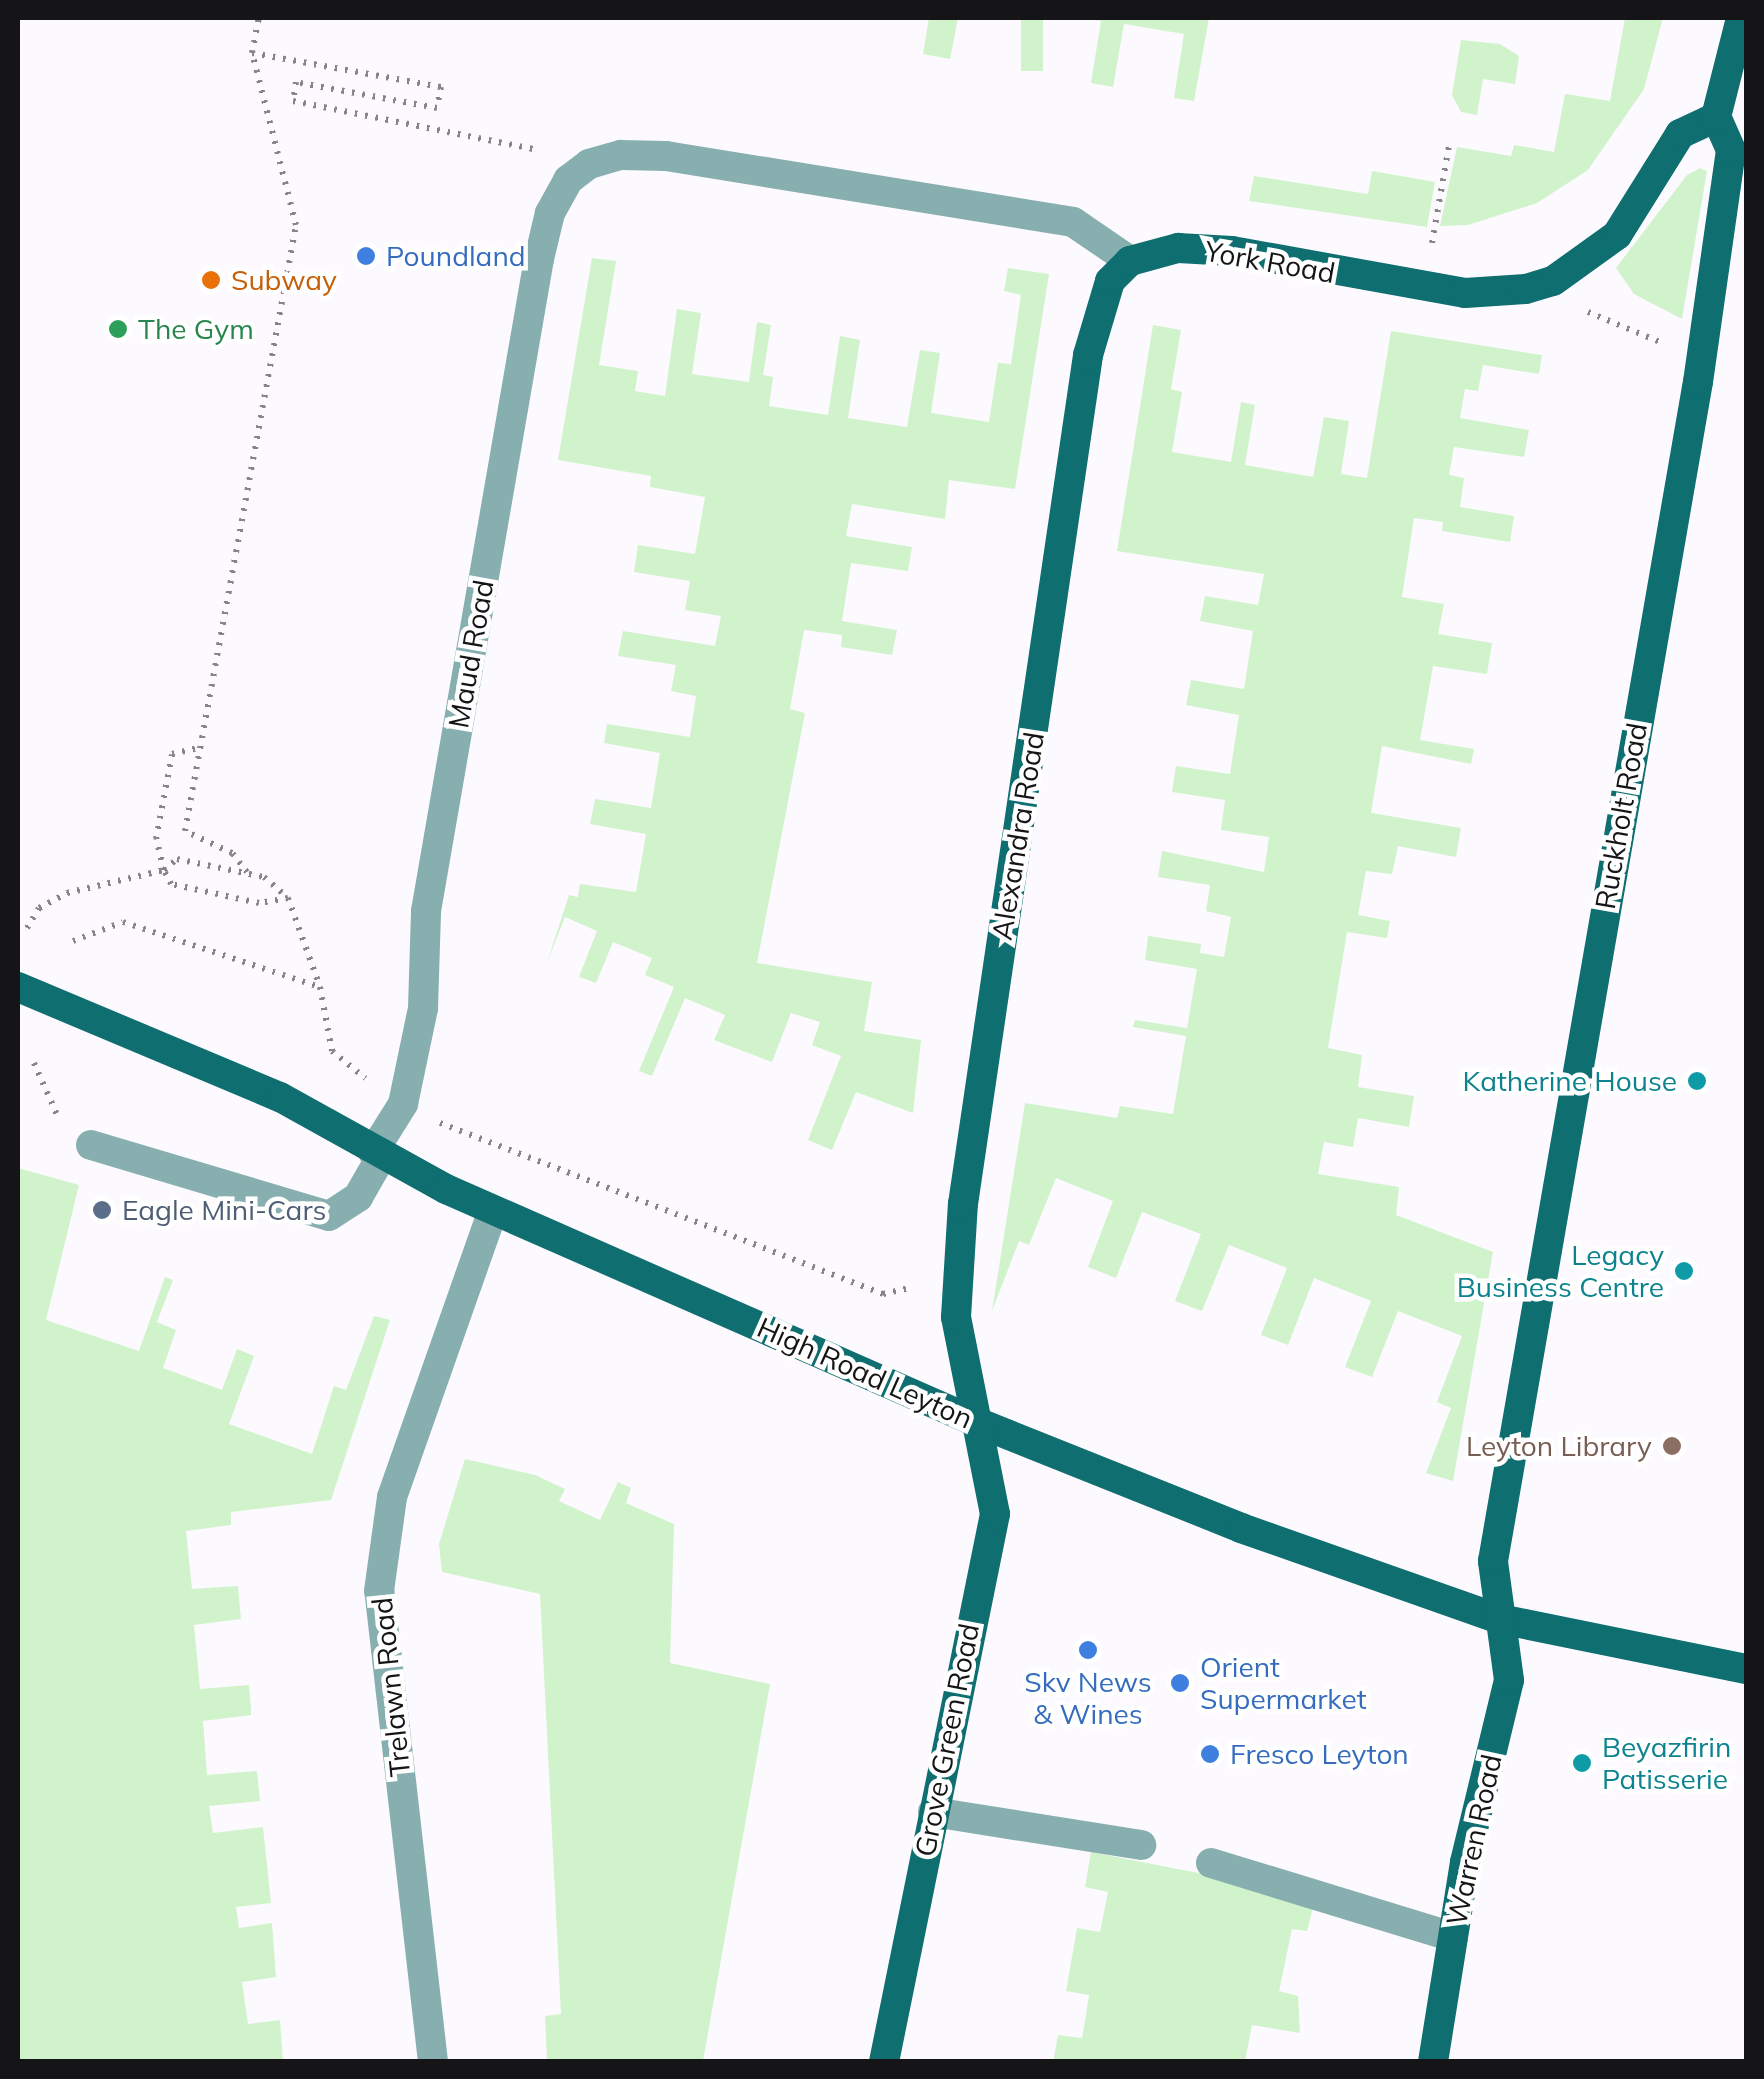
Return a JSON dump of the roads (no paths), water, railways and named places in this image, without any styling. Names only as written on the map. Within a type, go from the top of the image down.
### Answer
[{"type":"main road","name":"Ruckholt Road","points":[[1500,1619],[1493,1561],[1698,382],[1730,150],[1716,117],[1741,18]]},
{"type":"main road","name":"York Road","points":[[1130,262],[1154,250],[1210,249],[1410,286],[1481,294],[1526,289],[1553,281],[1617,234],[1680,134],[1716,117]]},
{"type":"main road","name":"Alexandra Road","points":[[974,1421],[956,1317],[962,1204],[1088,355],[1110,281],[1130,262]]},
{"type":"main road","name":"High Road Leyton","points":[[18,987],[280,1097],[377,1154],[493,1210],[974,1421],[1242,1528],[1500,1619],[1746,1669]]},
{"type":"main road","name":"Grove Green Road","points":[[884,2062],[995,1514],[994,1485],[974,1421]]},
{"type":"main road","name":"Warren Road","points":[[1433,2062],[1453,1937],[1509,1680],[1500,1619]]},
{"type":"street","name":"Maud Road","points":[[91,1145],[330,1216],[358,1196],[402,1104],[423,1008],[426,911],[539,258],[550,213],[568,180],[588,164],[622,155],[666,156],[1073,222],[1130,262]]},
{"type":"street","name":"Trelawn Road","points":[[433,2062],[379,1591],[392,1497],[493,1210]]},
{"type":"street","points":[[932,1812],[1142,1845]]},
{"type":"street","points":[[1211,1862],[1453,1937]]},
{"type":"place","name":"Poundland","points":[[366,256]]},
{"type":"place","name":"Subway","points":[[211,280]]},
{"type":"place","name":"The Gym","points":[[118,329]]},
{"type":"place","name":"Katherine House","points":[[1697,1081]]},
{"type":"place","name":"Eagle Mini-Cars","points":[[102,1210]]},
{"type":"place","name":"Legacy Business Centre","points":[[1684,1271]]},
{"type":"place","name":"Leyton Library","points":[[1672,1446]]},
{"type":"place","name":"Skv News & Wines","points":[[1088,1650]]},
{"type":"place","name":"Orient Supermarket","points":[[1180,1683]]},
{"type":"place","name":"Fresco Leyton","points":[[1210,1754]]},
{"type":"place","name":"Beyazfirin Patisserie","points":[[1582,1763]]}]
